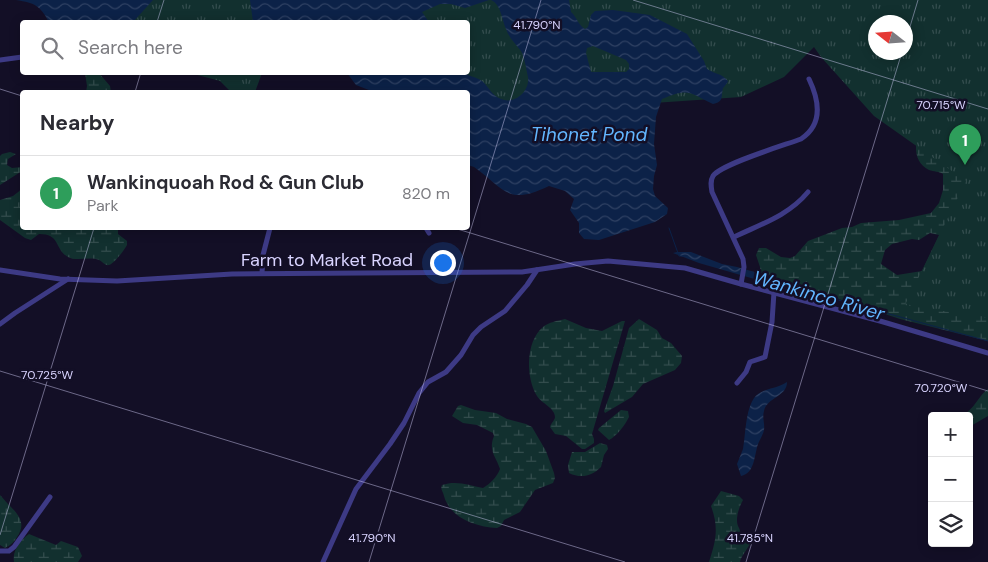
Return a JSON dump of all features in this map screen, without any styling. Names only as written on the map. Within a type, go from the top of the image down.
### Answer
[{"type":"street","points":[[0,60],[20,57]]},
{"type":"street","points":[[741,284],[744,267],[743,259],[712,192],[712,178],[715,174],[731,166],[801,139],[809,133],[816,122],[818,111],[815,94],[809,79]]},
{"type":"street","points":[[734,236],[782,215],[798,203],[808,192]]},
{"type":"street","points":[[262,273],[263,254],[269,230]]},
{"type":"street","name":"Farm to Market Road","points":[[0,270],[68,279],[117,281],[262,273],[497,273],[608,262],[685,268],[888,323],[988,353]]},
{"type":"street","points":[[323,562],[356,489],[404,423],[419,393],[428,382],[446,372],[481,327],[505,311],[528,285],[537,270]]},
{"type":"street","points":[[0,324],[68,279]]},
{"type":"street","points":[[737,383],[746,372],[750,362],[765,357],[772,322],[774,292]]},
{"type":"street","points":[[0,551],[9,551],[14,547],[50,496]]},
{"type":"green space","points":[[46,0],[988,0],[988,318],[905,305],[966,181],[874,116],[814,47],[784,77],[741,97],[653,103],[490,173],[470,99],[470,90],[456,90],[362,75],[470,75],[470,20],[62,20]]},
{"type":"green space","points":[[85,75],[101,75],[110,86],[111,90],[86,90]]},
{"type":"green space","points":[[198,75],[261,75],[256,90],[229,90],[220,81]]},
{"type":"green space","points":[[988,128],[988,341],[900,319],[813,292],[799,285],[761,273],[756,255],[759,248],[766,248],[781,257],[790,258],[795,256],[808,241],[842,228],[852,227],[861,223],[899,220],[931,213],[939,203],[943,190],[943,174],[924,167],[918,159],[916,145],[918,135]],"holes":[[[930,233],[939,235],[922,271],[897,275],[881,264],[885,250],[892,244],[912,239],[919,240]]]},
{"type":"green space","points":[[10,152],[16,154],[8,159],[7,165],[12,168],[20,167],[20,172],[0,185],[0,156]]},
{"type":"green space","points":[[20,191],[20,230],[118,230],[118,234],[127,241],[127,245],[117,259],[108,265],[95,259],[68,257],[51,236],[39,234],[31,240],[25,238],[0,220],[0,200],[13,196]]},
{"type":"green space","points":[[565,319],[586,328],[602,331],[625,321],[592,434],[594,443],[585,449],[582,449],[566,436],[555,434],[550,427],[555,418],[554,414],[537,396],[529,370],[530,351],[537,334],[548,324]]},
{"type":"green space","points":[[639,319],[657,330],[662,338],[671,343],[682,356],[681,363],[675,370],[643,384],[632,397],[605,413],[604,411],[629,328]]},
{"type":"green space","points":[[988,389],[988,416],[973,425],[973,412],[967,412]]},
{"type":"green space","points":[[461,405],[475,410],[496,413],[507,419],[532,427],[546,451],[554,473],[553,483],[535,490],[520,512],[504,520],[501,526],[497,528],[481,526],[458,516],[447,504],[441,489],[442,485],[452,483],[483,488],[493,480],[500,469],[492,450],[493,433],[477,425],[463,423],[452,416],[458,406]]},
{"type":"green space","points":[[621,410],[628,411],[629,417],[615,436],[609,440],[598,430]]},
{"type":"green space","points":[[600,443],[607,445],[608,449],[604,455],[601,467],[594,473],[586,476],[569,473],[568,465],[572,452],[585,452]]},
{"type":"green space","points":[[721,491],[739,496],[743,500],[738,513],[737,523],[742,538],[752,540],[740,562],[709,562],[716,534],[711,506]]},
{"type":"green space","points":[[0,495],[18,515],[21,523],[20,532],[16,539],[5,548],[0,545]]},
{"type":"green space","points":[[29,534],[56,545],[61,541],[78,547],[82,556],[78,562],[14,562],[17,546]]},
{"type":"water","points":[[16,0],[153,0],[135,20],[48,20],[37,6]]},
{"type":"water","points":[[250,0],[489,0],[465,8],[451,4],[440,4],[422,12],[428,20],[253,20]]},
{"type":"water","name":"Tihonet Pond","points":[[491,0],[569,0],[571,12],[585,29],[588,27],[591,15],[595,11],[613,10],[650,15],[687,34],[707,69],[723,76],[728,81],[717,103],[713,104],[688,93],[678,93],[662,99],[656,117],[654,144],[657,165],[653,189],[655,196],[668,208],[667,214],[655,222],[599,240],[584,239],[579,233],[579,223],[570,210],[574,199],[565,191],[549,186],[524,195],[515,195],[508,193],[470,166],[470,90],[369,90],[356,85],[348,75],[469,75],[482,81],[498,98],[511,100],[516,98],[524,92],[528,82],[524,57],[507,32],[497,5]],"holes":[[[593,46],[626,60],[629,64],[629,69],[626,72],[591,72],[586,53],[587,48]]]},
{"type":"water","points":[[691,252],[722,264],[799,285],[813,292],[796,291],[699,263],[673,253]]},
{"type":"water","points":[[787,382],[784,391],[766,406],[763,413],[764,430],[753,463],[749,471],[741,476],[737,464],[743,449],[748,412],[751,405],[761,392]]},
{"type":"waterway","name":"Wankinco River","points":[[669,228],[679,256],[683,256]]},
{"type":"waterway","name":"Wankinco River","points":[[809,292],[988,341]]},
{"type":"place","name":"Wankinquoah Rod & Gun Club","points":[[965,165]]}]
